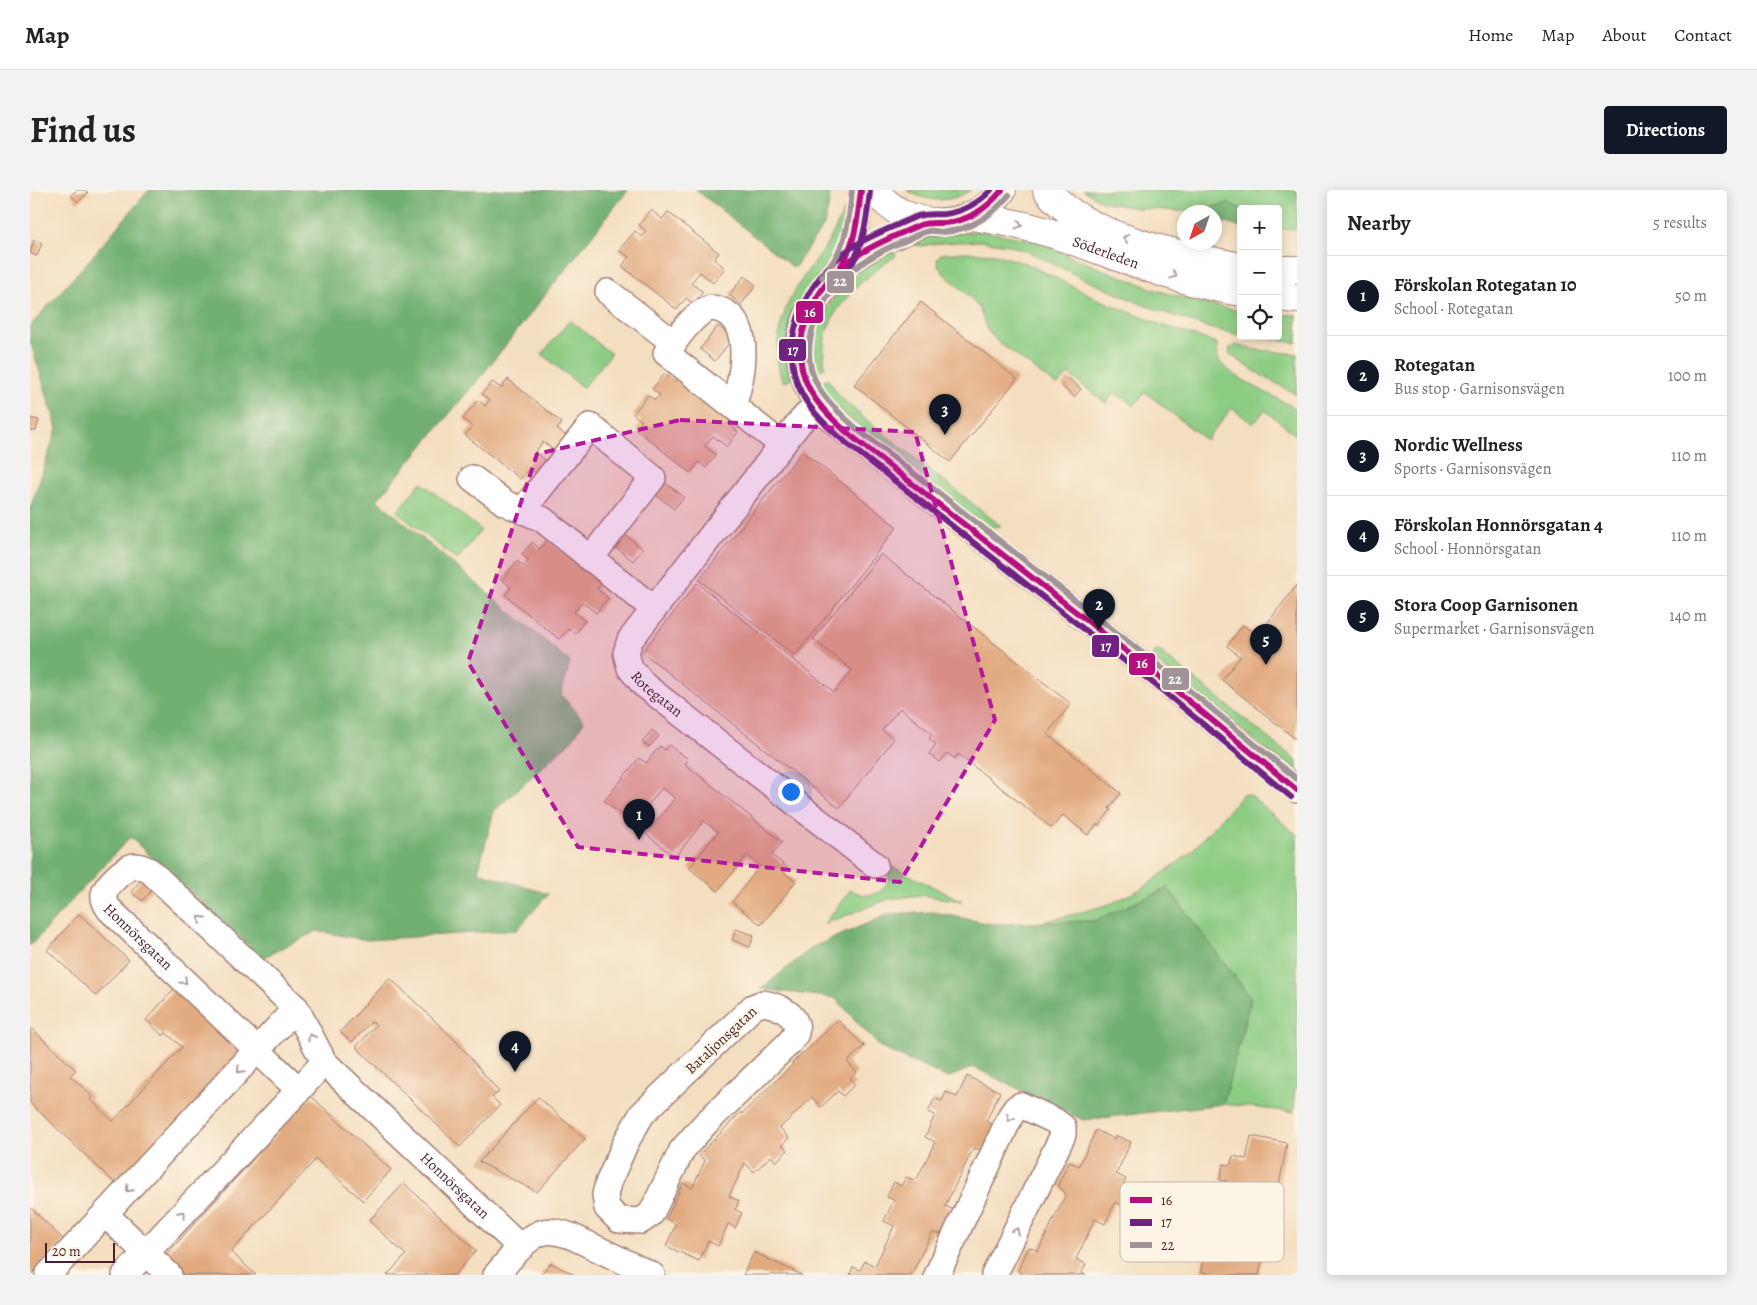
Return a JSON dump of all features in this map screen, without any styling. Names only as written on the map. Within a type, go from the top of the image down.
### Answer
[{"type":"main road","points":[[875,190],[888,204],[900,213],[928,222],[950,222],[971,216],[992,202],[1002,190]]},
{"type":"main road","name":"Söderleden","points":[[1047,190],[1052,197],[1070,212],[1093,225],[1182,255],[1237,266]]},
{"type":"main road","name":"Söderleden","points":[[971,216],[1008,222],[1050,233],[1178,277],[1237,291]]},
{"type":"main road","points":[[1282,270],[1297,270]]},
{"type":"main road","points":[[1282,297],[1297,299]]},
{"type":"street","points":[[861,190],[859,211],[853,237],[842,266],[818,298],[805,321],[800,343],[800,365],[817,404],[832,420],[1168,684],[1297,790]]},
{"type":"street","points":[[842,266],[876,244],[928,222]]},
{"type":"street","points":[[608,292],[674,343]]},
{"type":"street","points":[[733,406],[741,384],[743,349],[739,329],[731,315],[716,308],[706,310],[696,316],[666,353],[782,445]]},
{"type":"street","name":"Rotegatan","points":[[817,404],[799,423],[630,640],[626,653],[630,668],[644,685],[875,865]]},
{"type":"street","points":[[522,511],[590,426],[653,478],[590,559]]},
{"type":"street","points":[[472,478],[505,504],[542,520],[654,609]]},
{"type":"street","name":"Honnörsgatan","points":[[299,1090],[114,916],[104,903],[104,894],[107,888],[125,869],[133,866],[142,867],[150,872],[296,1008],[324,1062],[521,1248]]},
{"type":"street","name":"Bataljonsgatan","points":[[763,1003],[774,1005],[791,1016],[796,1026],[796,1034],[705,1124],[682,1150],[652,1214],[641,1221],[619,1220],[607,1208],[605,1195],[608,1183],[626,1142],[642,1114],[753,1007],[763,1003]]},
{"type":"street","points":[[48,1275],[296,1008]]},
{"type":"street","points":[[125,1275],[324,1062]]},
{"type":"street","points":[[937,1275],[1011,1114],[1021,1105],[1055,1121],[1063,1127],[1063,1136],[994,1275]]},
{"type":"street","points":[[105,1214],[169,1275]]},
{"type":"street","points":[[605,1252],[619,1220]]},
{"type":"street","points":[[496,1275],[536,1234],[545,1232],[557,1232],[571,1236],[652,1275]]},
{"type":"highlighted area","points":[[680,420],[915,432],[995,720],[900,882],[578,847],[468,662],[537,454]]},
{"type":"green space","points":[[149,190],[628,190],[482,375],[377,500],[570,662],[561,695],[584,721],[572,740],[494,811],[478,872],[548,894],[517,930],[367,940],[317,931],[262,958],[130,837],[30,946],[30,509],[57,428],[30,340],[30,326]]},
{"type":"green space","points":[[696,190],[830,190],[824,225],[794,268]]},
{"type":"green space","points":[[907,190],[971,190],[955,197],[939,200],[922,197]]},
{"type":"green space","points":[[1083,190],[1297,190],[1297,229],[1282,229],[1282,205],[1237,205],[1237,207],[1230,203],[1222,205],[1177,205],[1177,211],[1135,208],[1101,201]]},
{"type":"green space","points":[[1230,203],[1237,207],[1237,226],[1222,222],[1222,205]]},
{"type":"green space","points":[[844,211],[849,215],[836,251],[797,306],[793,317],[791,376],[786,382],[782,381],[779,370],[778,346],[781,322],[785,311],[799,284],[828,242]]},
{"type":"green space","points":[[983,231],[1038,241],[1081,261],[1156,290],[1196,302],[1237,310],[1237,334],[1209,328],[1149,307],[1086,280],[1029,252],[1008,245],[980,241],[922,246],[907,241],[938,234]]},
{"type":"green space","points":[[891,248],[896,256],[853,290],[836,313],[825,337],[825,368],[816,371],[814,359],[815,337],[827,309],[841,290],[859,271]]},
{"type":"green space","points":[[964,252],[995,254],[1030,265],[1100,300],[1164,326],[1217,343],[1220,362],[1233,374],[1297,409],[1297,436],[1265,410],[1253,424],[1232,408],[1206,440],[1145,392],[1134,406],[1114,392],[1106,403],[1068,374],[1057,386],[997,341],[987,330],[979,308],[938,266],[937,260],[941,254]]},
{"type":"green space","points":[[1282,314],[1297,315],[1297,343],[1274,340],[1282,340]]},
{"type":"green space","points":[[570,320],[611,354],[583,388],[542,354]]},
{"type":"green space","points":[[1236,345],[1251,349],[1297,354],[1297,395],[1254,371],[1230,354],[1229,349]]},
{"type":"green space","points":[[828,379],[840,397],[864,418],[1001,526],[991,527],[984,525],[839,410],[825,393],[820,381]]},
{"type":"green space","points":[[421,482],[481,530],[457,560],[397,512]]},
{"type":"green space","points":[[1157,649],[1297,761],[1297,774],[1151,657]]},
{"type":"green space","points":[[1243,794],[1250,795],[1297,835],[1297,1086],[1294,1093],[1294,1112],[1223,1104],[1251,998],[1168,888],[1094,921],[1038,923],[1110,904],[1143,888],[1189,854]]},
{"type":"green space","points":[[893,867],[962,901],[921,895],[889,899],[824,924],[851,889],[865,895],[872,895],[883,888],[887,883],[889,868]]},
{"type":"green space","points":[[1168,888],[1251,998],[1223,1104],[1083,1120],[973,1067],[948,1078],[881,1048],[835,998],[761,989],[813,947],[889,914],[933,912],[992,924],[1094,921]]},
{"type":"building","points":[[77,190],[85,190],[88,193],[78,202],[71,195]]},
{"type":"building","points":[[651,210],[662,219],[668,212],[719,253],[714,259],[725,268],[713,283],[700,272],[691,283],[703,292],[693,304],[686,298],[677,310],[622,266],[629,257],[619,250],[635,231],[642,237],[646,231],[639,225]]},
{"type":"building","points":[[34,240],[42,243],[37,256],[30,253]]},
{"type":"building","points":[[744,276],[756,285],[741,305],[729,295]]},
{"type":"building","points":[[921,302],[1017,379],[950,462],[854,385]]},
{"type":"building","points":[[718,326],[733,338],[715,361],[700,349]]},
{"type":"building","points":[[664,374],[676,382],[681,376],[732,417],[728,423],[738,432],[727,447],[713,436],[705,446],[716,455],[706,468],[699,462],[690,473],[636,429],[642,421],[633,414],[648,395],[655,400],[660,395],[652,389]]},
{"type":"building","points":[[1068,378],[1081,389],[1074,397],[1062,386]]},
{"type":"building","points":[[508,379],[562,423],[557,429],[568,437],[556,452],[543,442],[535,452],[546,461],[536,473],[529,468],[520,479],[465,435],[472,427],[463,419],[478,400],[485,406],[490,400],[482,394],[492,382],[501,388]]},
{"type":"building","points":[[30,418],[39,420],[36,431],[30,430]]},
{"type":"building","points":[[802,451],[897,527],[795,656],[699,580]]},
{"type":"building","points":[[664,482],[684,497],[674,509],[655,494]]},
{"type":"building","points":[[623,533],[643,549],[633,561],[614,546]]},
{"type":"building","points":[[547,540],[602,583],[597,589],[608,598],[596,613],[582,602],[574,612],[585,621],[575,634],[569,628],[559,639],[505,595],[511,587],[502,580],[517,561],[524,566],[529,561],[522,554],[532,542],[540,549]]},
{"type":"building","points":[[881,554],[1071,704],[1047,734],[1121,793],[1109,808],[1111,810],[1088,835],[1063,815],[1052,828],[958,754],[955,759],[947,753],[940,762],[929,754],[936,744],[929,739],[932,734],[900,708],[882,730],[894,739],[839,808],[642,652],[697,583],[834,692],[852,670],[813,639]]},
{"type":"building","points":[[1297,585],[1297,740],[1222,680],[1240,657],[1227,646],[1243,625],[1257,636]]},
{"type":"building","points":[[652,730],[659,736],[649,747],[642,742]]},
{"type":"building","points":[[669,745],[688,759],[685,764],[782,842],[772,855],[788,868],[784,873],[796,881],[761,925],[732,902],[760,866],[747,855],[718,891],[689,868],[718,832],[704,821],[675,857],[646,834],[675,798],[662,788],[633,824],[604,801],[639,758],[646,763],[660,746],[665,750]]},
{"type":"building","points":[[141,880],[152,890],[142,901],[131,892]]},
{"type":"building","points":[[79,914],[129,960],[96,996],[47,950]]},
{"type":"building","points":[[736,929],[754,935],[750,947],[732,940]]},
{"type":"building","points":[[390,978],[456,1041],[499,1092],[492,1097],[500,1105],[460,1147],[356,1047],[376,1025],[372,1021],[352,1042],[340,1032]]},
{"type":"building","points":[[174,989],[242,1054],[118,1186],[30,1103],[30,1027],[76,1070],[70,1076],[92,1096],[90,1099],[113,1121],[182,1047],[166,1033],[163,1036],[146,1020]]},
{"type":"building","points":[[838,1020],[864,1046],[847,1062],[857,1072],[850,1079],[855,1084],[843,1096],[838,1091],[821,1107],[812,1097],[780,1128],[789,1138],[782,1145],[788,1150],[776,1162],[771,1156],[754,1172],[745,1163],[729,1196],[739,1201],[735,1210],[742,1213],[735,1228],[728,1224],[718,1246],[708,1241],[699,1261],[666,1246],[676,1224],[666,1219],[683,1183],[692,1188],[705,1161],[699,1155],[741,1112],[742,1114],[803,1052]]},
{"type":"building","points":[[967,1076],[1000,1092],[986,1121],[995,1126],[984,1149],[973,1149],[945,1206],[955,1210],[943,1234],[932,1233],[911,1275],[850,1275],[853,1267],[860,1270],[865,1261],[875,1266],[894,1226],[884,1221],[894,1200],[887,1197],[894,1182],[901,1186],[906,1177],[916,1181],[935,1142],[925,1137],[935,1115],[928,1112],[935,1098],[942,1101],[946,1092],[957,1097]]},
{"type":"building","points":[[311,1096],[391,1170],[363,1201],[316,1159],[231,1252],[256,1275],[180,1275],[162,1259]]},
{"type":"building","points":[[538,1097],[585,1139],[537,1192],[479,1162]]},
{"type":"building","points":[[1096,1130],[1114,1139],[1115,1135],[1131,1142],[1116,1174],[1126,1179],[1125,1182],[1120,1182],[1120,1205],[1115,1202],[1105,1224],[1095,1219],[1076,1259],[1086,1264],[1081,1273],[1086,1275],[1022,1275],[1018,1270],[1029,1247],[1038,1251],[1066,1194],[1058,1185],[1069,1162],[1079,1166]]},
{"type":"building","points":[[1251,1136],[1287,1143],[1280,1182],[1227,1182],[1220,1180],[1223,1164],[1230,1165],[1233,1156],[1246,1159]]},
{"type":"building","points":[[404,1183],[476,1251],[454,1275],[387,1275],[406,1255],[369,1221]]},
{"type":"building","points":[[30,1207],[64,1240],[31,1275],[30,1275]]},
{"type":"building","points":[[754,1252],[766,1258],[802,1275],[743,1275]]},
{"type":"building","points":[[1203,1262],[1262,1262],[1259,1275],[1207,1275],[1208,1273],[1201,1271]]},
{"type":"building","points":[[551,1263],[575,1275],[540,1275]]},
{"type":"transit line","name":"22","points":[[822,277],[841,247],[847,226],[852,190]]},
{"type":"transit line","name":"16","points":[[829,283],[844,261],[853,239],[861,190]]},
{"type":"transit line","name":"17","points":[[991,190],[981,199],[964,209],[945,214],[915,217],[878,233],[852,247],[829,266],[806,299],[793,337],[792,356],[795,375],[802,394],[816,414],[845,442],[1163,691],[1291,797]]},
{"type":"transit line","name":"16","points":[[1002,190],[984,208],[969,217],[953,222],[920,225],[870,248],[855,257],[829,280],[810,311],[804,328],[801,362],[808,387],[824,410],[850,435],[1168,684],[1297,790]]},
{"type":"transit line","name":"17","points":[[836,289],[851,266],[861,243],[867,218],[870,191]]},
{"type":"transit line","name":"22","points":[[1009,195],[996,209],[972,225],[954,231],[931,231],[920,234],[874,256],[847,275],[836,286],[818,314],[809,347],[809,361],[812,374],[825,397],[856,428],[1173,677],[1297,779]]},
{"type":"place","name":"Nordic Wellness","points":[[945,435]]},
{"type":"place","name":"Rotegatan","points":[[1099,630]]},
{"type":"place","name":"Stora Coop Garnisonen","points":[[1266,665]]},
{"type":"place","name":"Förskolan Rotegatan 10","points":[[639,840]]},
{"type":"place","name":"Förskolan Honnörsgatan 4","points":[[515,1072]]}]
